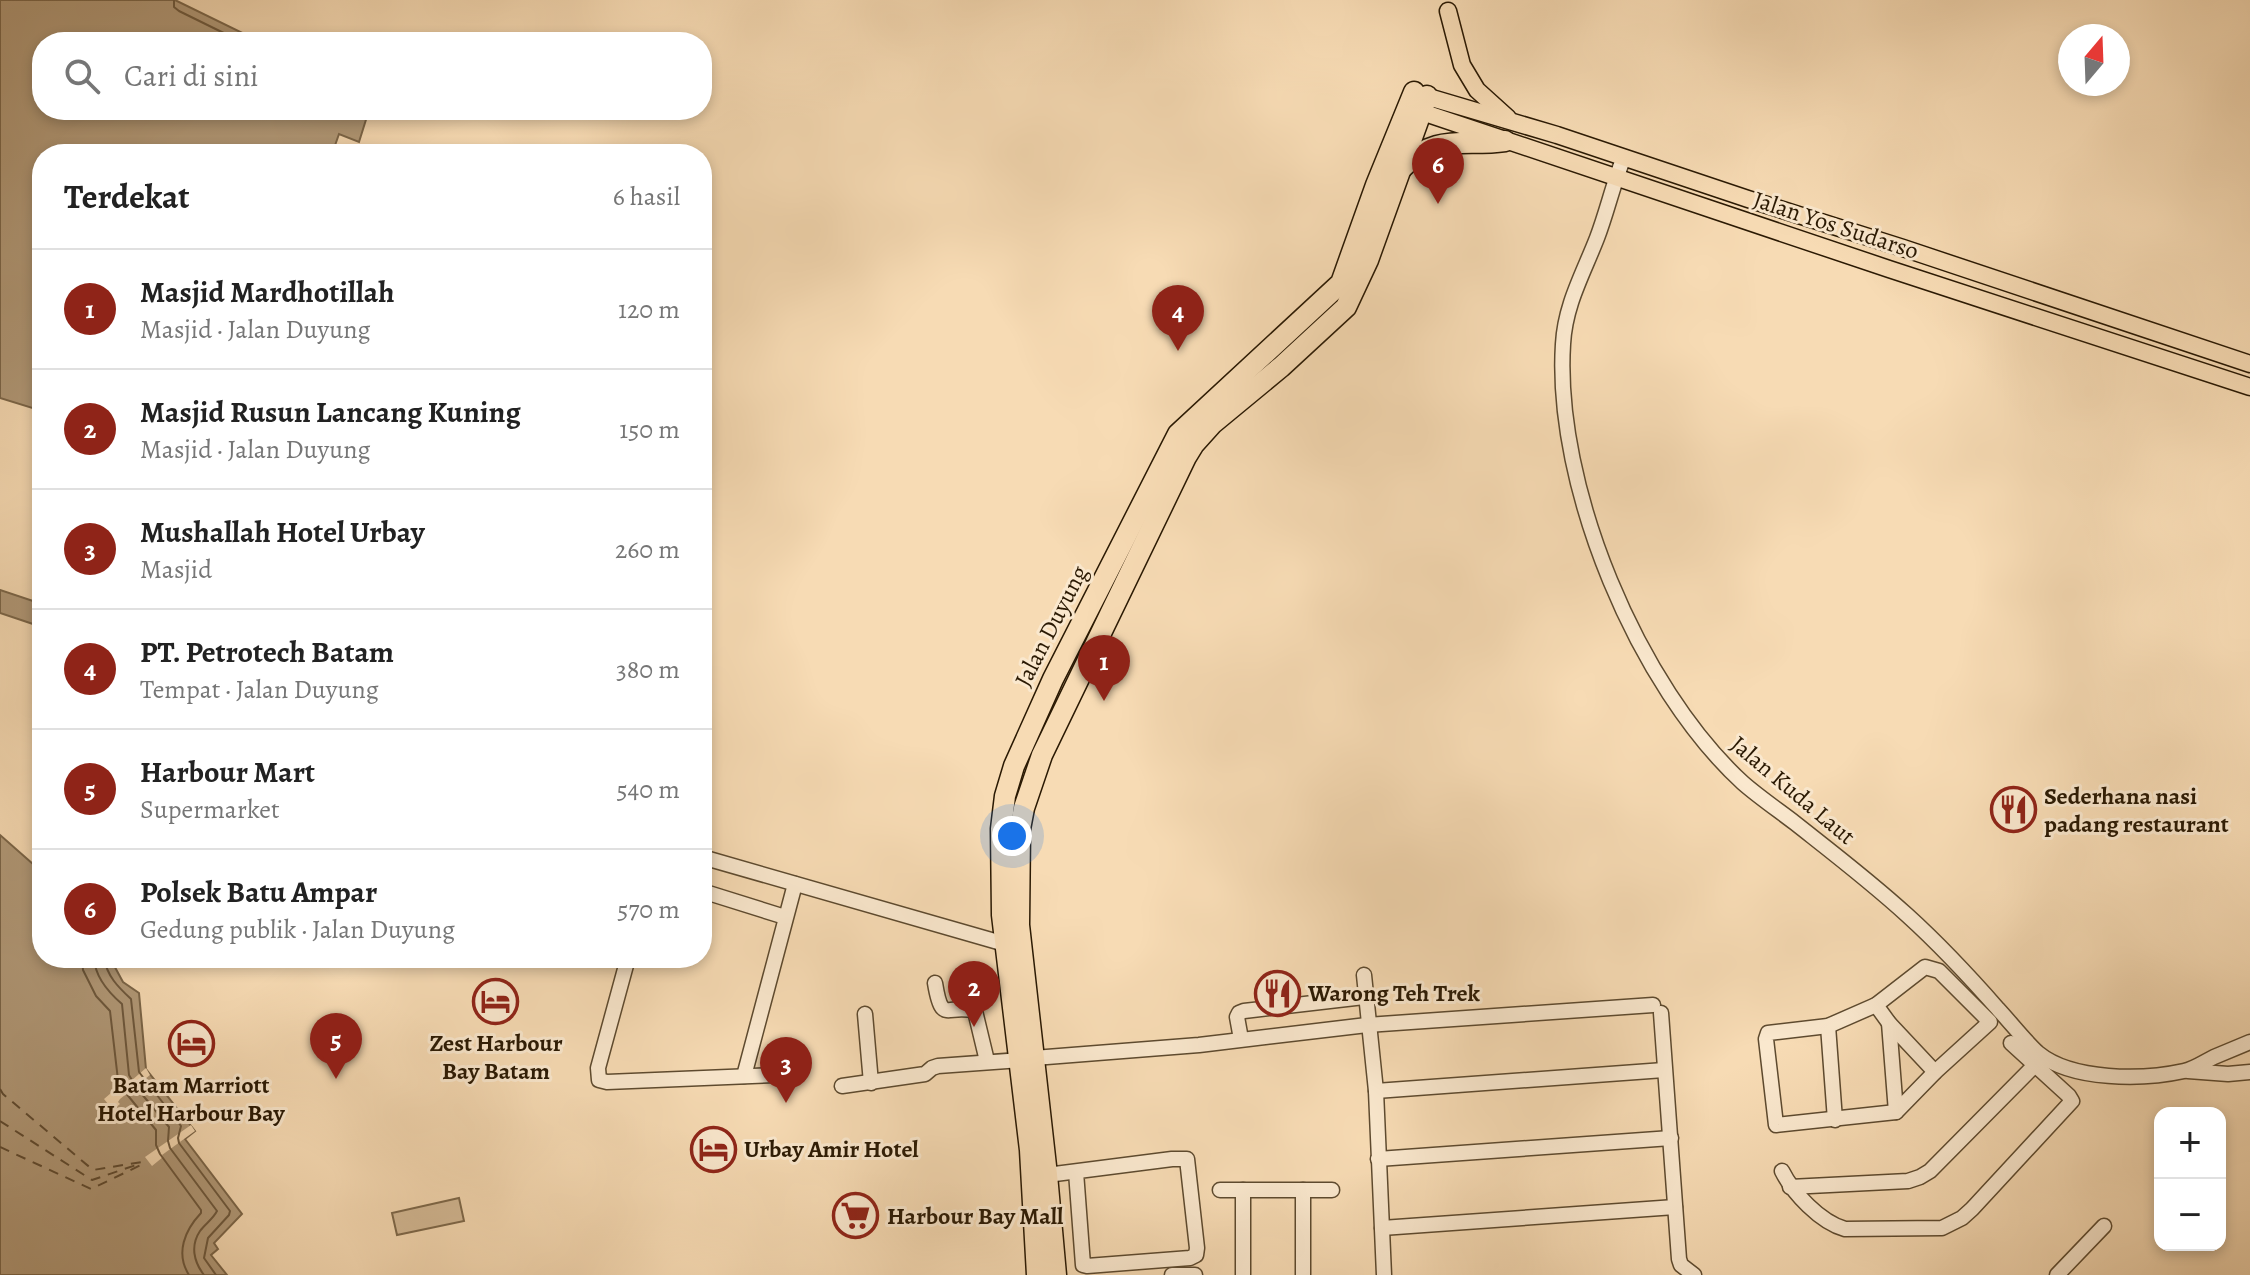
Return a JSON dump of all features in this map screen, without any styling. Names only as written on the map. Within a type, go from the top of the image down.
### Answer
[{"type":"highway","name":"Jalan Duyung","points":[[1050,1258],[1030,1150],[1019,925],[1020,829],[1024,808],[1042,755],[1194,444],[1212,424],[1281,367],[1346,307],[1368,260],[1399,171],[1418,102]]},
{"type":"highway","name":"Jalan Duyung","points":[[1037,1275],[1050,1258],[1047,1175],[1002,915],[1002,813],[1014,766],[1053,679],[1178,434],[1341,283],[1376,185],[1418,102]]},
{"type":"highway","points":[[1399,171],[1415,156],[1434,146],[1457,141],[1488,143],[1508,131]]},
{"type":"highway","points":[[1053,679],[1074,689]]},
{"type":"main road","points":[[1448,11],[1462,65],[1508,131]]},
{"type":"main road","name":"Jalan Yos Sudarso","points":[[1418,102],[1508,131],[1624,157],[2250,364]]},
{"type":"main road","name":"Jalan Yos Sudarso","points":[[1508,131],[1616,178],[2250,387]]},
{"type":"street","name":"Jalan Kuda Laut","points":[[1624,157],[1598,236],[1571,299],[1563,356],[1566,428],[1592,530],[1619,604],[1689,723],[1743,783],[1876,888],[1942,948],[2037,1059],[2083,1074],[2187,1071],[2250,1042]]},
{"type":"street","points":[[712,860],[1005,944]]},
{"type":"street","points":[[744,1076],[795,884]]},
{"type":"street","points":[[712,894],[785,917]]},
{"type":"street","points":[[1925,967],[1939,971],[1990,1022],[1896,1112],[1776,1125],[1766,1039],[1768,1033],[1828,1026],[1876,1005],[1925,967],[1942,948]]},
{"type":"street","points":[[625,968],[598,1068],[599,1080],[799,1074]]},
{"type":"street","points":[[1364,975],[1376,1091],[1384,1275]]},
{"type":"street","points":[[935,983],[938,1000],[945,1010],[975,1011],[987,1061]]},
{"type":"street","points":[[1241,1039],[1239,1013],[1364,997]]},
{"type":"street","points":[[1876,1005],[1935,1072]]},
{"type":"street","points":[[842,1086],[925,1074],[934,1066],[1199,1045],[1367,1025],[1657,1009],[1671,1138],[1678,1270],[1694,1275]]},
{"type":"street","points":[[865,1014],[871,1083]]},
{"type":"street","points":[[1889,1023],[1896,1112]]},
{"type":"street","points":[[1828,1026],[1835,1120]]},
{"type":"street","points":[[1782,1171],[1790,1187],[1827,1221],[1845,1229],[1942,1228],[1954,1223],[1972,1209],[2072,1101],[2037,1059],[2011,1043]]},
{"type":"street","points":[[1790,1187],[1908,1181],[1920,1177],[1930,1171],[2037,1059]]},
{"type":"street","points":[[1376,1091],[1664,1070]]},
{"type":"street","points":[[2187,1071],[2250,1072]]},
{"type":"street","points":[[1378,1159],[1671,1138]]},
{"type":"street","points":[[1047,1175],[1187,1159],[1196,1255],[1190,1258],[1083,1265],[1076,1172]]},
{"type":"street","points":[[1220,1190],[1332,1190]]},
{"type":"street","points":[[1243,1190],[1243,1275]]},
{"type":"street","points":[[1303,1190],[1303,1275]]},
{"type":"street","points":[[1382,1228],[1675,1207]]},
{"type":"street","points":[[2057,1275],[2104,1226]]},
{"type":"street","points":[[1050,1258],[1082,1258]]},
{"type":"street","points":[[1172,1275],[1195,1275]]},
{"type":"shaded area","points":[[459,1198],[464,1221],[397,1235],[392,1213]]},
{"type":"water","points":[[0,0],[175,0],[241,32],[32,32],[32,120],[366,120],[359,142],[339,134],[336,144],[32,144],[32,408],[0,398]]},
{"type":"water","points":[[0,590],[32,601],[32,624],[0,613]]},
{"type":"water","points":[[0,835],[32,863],[32,968],[115,968],[123,982],[139,993],[146,1069],[195,1131],[185,1139],[242,1214],[214,1243],[218,1249],[211,1255],[227,1275],[0,1275]]},
{"type":"pier","points":[[146,1068],[150,1075],[120,1099],[120,1104],[113,1110],[104,1099],[111,1093],[116,1094]]},
{"type":"pier","points":[[191,1125],[195,1131],[152,1166],[145,1157]]},
{"type":"ferry route","points":[[0,1089],[93,1170],[148,1161]]},
{"type":"ferry route","points":[[0,1121],[92,1180],[139,1164]]},
{"type":"ferry route","points":[[0,1147],[91,1189],[143,1164]]},
{"type":"place","name":"Polsek Batu Ampar","points":[[1438,204]]},
{"type":"place","name":"PT. Petrotech Batam","points":[[1178,351]]},
{"type":"place","name":"Masjid Mardhotillah","points":[[1104,701]]},
{"type":"place","name":"Sederhana nasi padang restaurant","points":[[2013,810]]},
{"type":"place","name":"Warong Teh Trek","points":[[1277,993]]},
{"type":"place","name":"Zest Harbour Bay Batam","points":[[496,1001]]},
{"type":"place","name":"Masjid Rusun Lancang Kuning","points":[[974,1027]]},
{"type":"place","name":"Batam Marriott Hotel Harbour Bay","points":[[191,1043]]},
{"type":"place","name":"Harbour Mart","points":[[336,1079]]},
{"type":"place","name":"Mushallah Hotel Urbay","points":[[786,1103]]},
{"type":"place","name":"Urbay Amir Hotel","points":[[713,1149]]},
{"type":"place","name":"Harbour Bay Mall","points":[[856,1216]]}]
